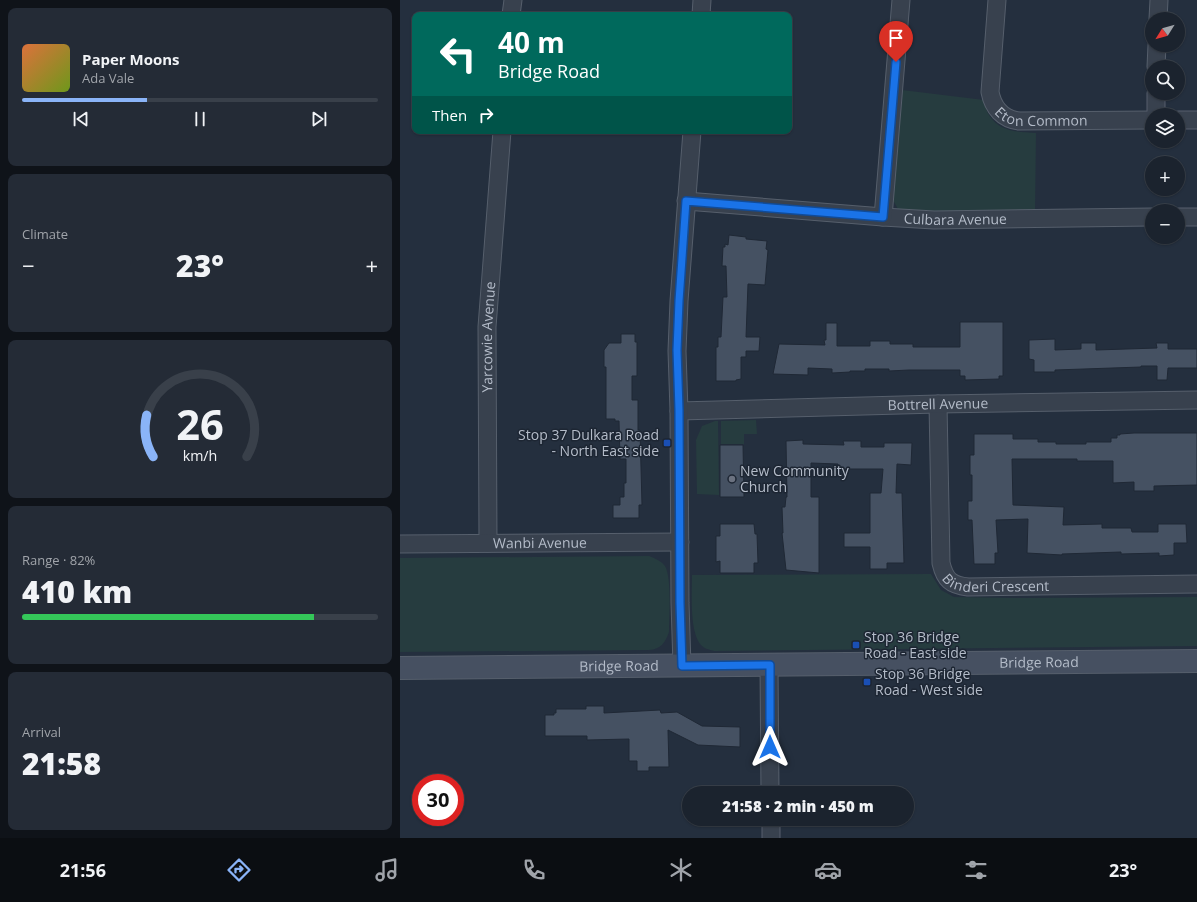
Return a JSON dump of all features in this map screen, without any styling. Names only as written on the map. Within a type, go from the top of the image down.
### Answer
[{"type":"main road","name":"Bridge Road","points":[[400,668],[1197,661]]},
{"type":"street","points":[[511,12],[513,0]]},
{"type":"street","points":[[701,12],[702,0]]},
{"type":"street","points":[[883,217],[901,0]]},
{"type":"street","name":"Eton Common","points":[[997,0],[990,92],[993,103],[1001,114],[1012,120],[1019,121],[1145,120]]},
{"type":"street","points":[[1158,12],[1159,0]]},
{"type":"street","points":[[1185,120],[1197,120]]},
{"type":"street","name":"Yarcowie Avenue","points":[[488,543],[487,327],[502,134]]},
{"type":"street","points":[[682,666],[677,350],[679,301],[692,134]]},
{"type":"street","name":"Culbara Avenue","points":[[686,201],[934,220],[1145,218]]},
{"type":"street","points":[[1185,217],[1197,217]]},
{"type":"street","name":"Bottrell Avenue","points":[[679,410],[1197,400]]},
{"type":"street","name":"Binderi Crescent","points":[[938,404],[941,563],[943,572],[951,582],[959,586],[968,587],[1197,584]]},
{"type":"street","name":"Wanbi Avenue","points":[[400,544],[680,542]]},
{"type":"street","points":[[770,665],[770,786]]},
{"type":"street","points":[[771,826],[771,838]]},
{"type":"green space","points":[[902,90],[984,100],[988,113],[993,121],[998,125],[1010,130],[1036,133],[1035,214],[899,211],[893,200]]},
{"type":"green space","points":[[756,420],[757,434],[744,434],[744,444],[721,444],[721,421]]},
{"type":"green space","points":[[718,421],[719,495],[697,494],[696,440],[702,426]]},
{"type":"green space","points":[[649,556],[658,560],[665,566],[669,579],[669,632],[660,647],[649,650],[400,652],[400,558]]},
{"type":"green space","points":[[931,574],[941,590],[954,597],[1197,597],[1197,646],[714,651],[706,649],[702,646],[695,632],[692,613],[692,575]]},
{"type":"building","points":[[729,235],[746,237],[746,239],[767,241],[766,249],[768,250],[765,285],[748,284],[746,337],[760,337],[759,351],[746,351],[746,357],[741,357],[741,379],[736,381],[716,381],[716,347],[718,347],[718,337],[721,337],[723,297],[727,297],[726,266],[722,266],[723,247],[725,247],[725,244],[728,245]]},
{"type":"building","points":[[960,322],[1003,322],[1003,376],[999,376],[999,379],[965,380],[965,376],[960,376],[960,370],[889,371],[889,369],[865,369],[865,371],[832,373],[832,369],[808,368],[808,375],[773,374],[779,344],[825,345],[824,340],[826,340],[826,323],[837,323],[837,346],[870,346],[870,341],[890,341],[890,344],[913,344],[913,347],[960,347]]},
{"type":"building","points":[[621,334],[635,334],[635,342],[637,342],[637,376],[632,376],[632,400],[638,400],[638,430],[640,430],[642,505],[639,505],[639,518],[613,518],[613,505],[620,505],[620,497],[624,497],[624,483],[626,483],[626,459],[620,459],[619,421],[615,421],[615,419],[606,419],[606,367],[604,367],[604,350],[609,343],[621,343]]},
{"type":"building","points":[[1055,339],[1055,350],[1081,349],[1081,343],[1096,343],[1096,350],[1157,348],[1156,343],[1168,343],[1168,349],[1197,349],[1197,368],[1168,368],[1167,380],[1157,380],[1157,366],[1034,372],[1034,360],[1029,359],[1029,340]]},
{"type":"building","points":[[1134,433],[1197,433],[1197,485],[1154,486],[1154,491],[1134,491],[1134,482],[1113,483],[1113,461],[1077,461],[1077,459],[1012,459],[1013,505],[1064,507],[1063,525],[1102,524],[1102,528],[1131,528],[1132,532],[1158,532],[1158,524],[1186,524],[1187,543],[1174,543],[1174,555],[1159,556],[1159,553],[1121,554],[1121,552],[1062,555],[1027,553],[1028,519],[996,520],[998,553],[995,553],[995,564],[974,564],[972,520],[968,520],[968,501],[972,501],[970,455],[974,455],[974,434],[1013,434],[1013,439],[1038,439],[1038,442],[1056,442],[1056,444],[1086,444],[1086,442],[1111,442],[1111,438],[1117,438],[1117,435]]},
{"type":"building","points":[[803,440],[803,444],[844,445],[843,441],[861,441],[861,447],[884,447],[884,443],[912,443],[911,465],[897,464],[896,493],[902,493],[904,563],[887,563],[887,569],[870,569],[870,547],[844,547],[844,533],[870,533],[870,493],[881,493],[883,469],[838,469],[838,464],[811,463],[811,497],[819,497],[819,573],[786,570],[782,533],[782,507],[785,507],[787,497],[786,441]]},
{"type":"building","name":"New Community Church","points":[[720,445],[743,445],[744,497],[720,497]]},
{"type":"building","points":[[720,524],[754,524],[755,534],[757,534],[758,563],[754,563],[754,573],[720,573],[720,561],[716,562],[716,536],[720,536]]},
{"type":"building","points":[[586,706],[604,706],[604,713],[660,710],[661,713],[677,712],[702,726],[740,727],[740,747],[698,745],[668,730],[669,767],[649,767],[649,771],[637,771],[637,761],[629,761],[629,739],[587,740],[587,736],[545,736],[545,715],[554,715],[554,713],[556,713],[556,709],[586,709]]},
{"type":"place","name":"Stop 37 Dulkara Road - North East side","points":[[667,443]]},
{"type":"place","name":"New Community Church","points":[[732,479]]},
{"type":"place","name":"Stop 36 Bridge Road - East side","points":[[856,645]]},
{"type":"place","name":"Stop 36 Bridge Road - West side","points":[[867,682]]},
{"type":"route","points":[[770,747],[770,665],[682,666],[677,350],[686,201],[883,217],[896,62]]}]
